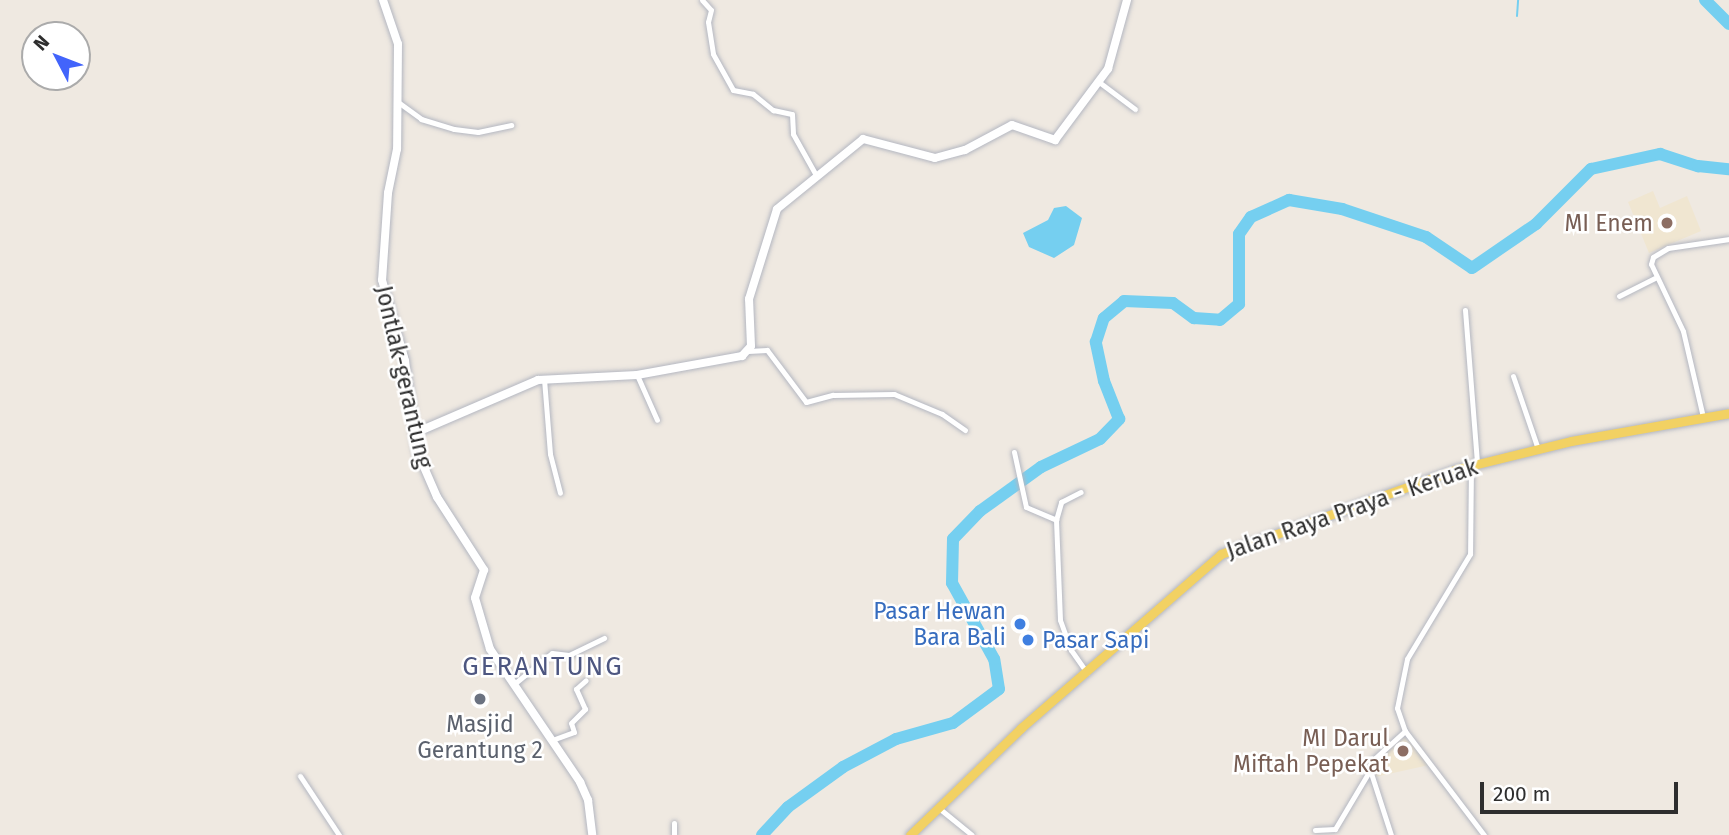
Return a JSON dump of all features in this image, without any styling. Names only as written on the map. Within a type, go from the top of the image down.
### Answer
[{"type":"main road","name":"Jalan Raya Praya - Keruak","points":[[910,835],[1011,738],[1221,554],[1474,465],[1538,449],[1729,413]]},
{"type":"street","name":"Jontlak-gerantung","points":[[383,0],[397,36],[397,149],[388,193],[382,280],[405,361],[415,433],[429,481],[482,566],[475,598],[494,658],[552,740],[588,800],[592,835]]},
{"type":"street","points":[[702,0],[712,11],[708,22],[713,54],[733,90],[753,94],[774,110],[792,114],[793,134],[817,177]]},
{"type":"street","points":[[748,351],[749,299],[763,264],[772,217],[863,139],[935,158],[965,150],[1016,124],[1055,140],[1099,82],[1118,46],[1127,0]]},
{"type":"street","points":[[1099,82],[1135,109]]},
{"type":"street","points":[[396,100],[421,119],[454,129],[478,132],[511,125]]},
{"type":"street","points":[[1703,417],[1683,331],[1655,278],[1653,257],[1668,248],[1729,239]]},
{"type":"street","points":[[1619,296],[1655,278]]},
{"type":"street","points":[[1465,310],[1474,465],[1470,554],[1435,607],[1401,674],[1397,708],[1405,731],[1484,835]]},
{"type":"street","points":[[415,433],[544,379],[637,375],[736,359],[748,351],[767,350],[806,402],[833,395],[894,394],[942,414],[965,430]]},
{"type":"street","points":[[637,375],[657,420]]},
{"type":"street","points":[[1513,376],[1538,449]]},
{"type":"street","points":[[544,379],[550,454],[560,493]]},
{"type":"street","points":[[1014,452],[1026,507],[1056,520]]},
{"type":"street","points":[[1080,492],[1061,502],[1056,520],[1060,620],[1067,643],[1087,673]]},
{"type":"street","points":[[514,684],[552,653],[569,655],[604,638]]},
{"type":"street","points":[[552,740],[574,731],[571,723],[585,709],[576,688],[586,680]]},
{"type":"street","points":[[1315,830],[1335,829],[1374,759],[1405,731]]},
{"type":"street","points":[[1370,770],[1391,835]]},
{"type":"street","points":[[300,776],[339,835]]},
{"type":"street","points":[[940,809],[972,835]]},
{"type":"street","points":[[674,823],[674,835]]},
{"type":"shaded area","name":"MI Enem","points":[[1653,191],[1660,208],[1687,196],[1701,231],[1649,253],[1628,202]]},
{"type":"shaded area","name":"MI Darul Miftah Pepekat","points":[[1405,737],[1429,765],[1375,777],[1372,765]]},
{"type":"water","points":[[1066,206],[1082,218],[1074,245],[1054,258],[1029,247],[1023,233],[1048,220],[1054,208]]},
{"type":"waterway","points":[[1517,16],[1518,0]]},
{"type":"waterway","points":[[1705,0],[1729,24]]},
{"type":"waterway","points":[[762,835],[788,807],[843,767],[896,739],[953,723],[999,689],[994,659],[952,583],[953,539],[980,511],[1041,467],[1100,439],[1119,419],[1104,381],[1096,342],[1104,318],[1124,301],[1173,303],[1194,318],[1220,320],[1239,304],[1239,234],[1251,217],[1289,200],[1342,209],[1426,237],[1472,268],[1536,224],[1591,169],[1660,154],[1698,166],[1729,169]]},
{"type":"place","name":"MI Enem","points":[[1667,223]]},
{"type":"place","name":"Pasar Hewan Bara Bali","points":[[1020,624]]},
{"type":"place","name":"Pasar Sapi","points":[[1028,640]]},
{"type":"place","name":"Masjid Gerantung 2","points":[[480,699]]},
{"type":"place","name":"MI Darul Miftah Pepekat","points":[[1403,751]]},
{"type":"district","name":"GERANTUNG","points":[[543,667]]}]
